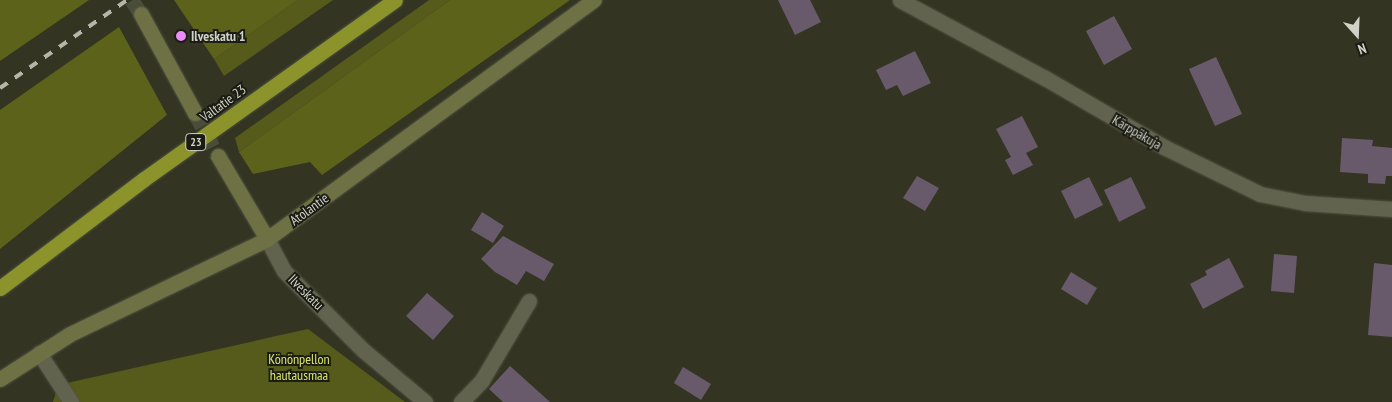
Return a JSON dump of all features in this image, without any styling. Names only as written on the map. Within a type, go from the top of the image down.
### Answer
[{"type":"highway","name":"Valtatie 23","points":[[0,288],[144,179],[395,0]]},
{"type":"street","name":"Atolantie","points":[[0,379],[70,334],[267,240],[594,0]]},
{"type":"street","name":"Kärppäkuja","points":[[900,0],[1045,78],[1164,147],[1260,194],[1305,203],[1392,209]]},
{"type":"street","points":[[140,14],[195,113]]},
{"type":"street","name":"Ilveskatu","points":[[218,156],[284,270],[363,350],[425,402]]},
{"type":"street","points":[[461,402],[482,380],[530,301]]},
{"type":"street","points":[[39,353],[71,402]]},
{"type":"green space","points":[[0,0],[89,0],[0,61]]},
{"type":"green space","points":[[174,0],[298,0],[214,59]]},
{"type":"green space","points":[[298,0],[333,0],[224,76],[214,59]]},
{"type":"green space","points":[[429,0],[450,0],[239,152],[235,138]]},
{"type":"green space","points":[[450,0],[570,0],[322,175],[310,162],[253,174],[239,152]]},
{"type":"green space","points":[[119,27],[167,115],[0,249],[0,110]]},
{"type":"green space","name":"Könönpellon hautausmaa","points":[[308,329],[405,402],[53,402],[58,385]]},
{"type":"building","points":[[778,0],[810,0],[821,22],[795,35]]},
{"type":"building","points":[[1114,16],[1132,49],[1104,65],[1086,31]]},
{"type":"building","points":[[915,51],[931,83],[903,96],[897,85],[886,90],[876,70]]},
{"type":"building","points":[[1216,57],[1242,114],[1215,126],[1189,69]]},
{"type":"building","points":[[1022,116],[1038,147],[1026,153],[1033,165],[1013,175],[1005,160],[1011,157],[996,129]]},
{"type":"building","points":[[1342,138],[1373,140],[1372,146],[1392,148],[1392,176],[1386,176],[1385,184],[1368,183],[1368,174],[1340,172]]},
{"type":"building","points":[[917,176],[939,188],[925,211],[903,198]]},
{"type":"building","points":[[1089,177],[1103,205],[1075,219],[1061,191]]},
{"type":"building","points":[[1131,177],[1146,208],[1119,222],[1104,190]]},
{"type":"building","points":[[482,212],[504,226],[493,243],[471,230]]},
{"type":"building","points":[[503,236],[554,264],[544,281],[526,271],[517,285],[495,272],[481,259]]},
{"type":"building","points":[[1274,254],[1297,256],[1294,293],[1271,291]]},
{"type":"building","points":[[1229,258],[1244,287],[1203,309],[1190,284],[1207,275],[1205,271]]},
{"type":"building","points":[[1374,263],[1392,265],[1392,337],[1368,335]]},
{"type":"building","points":[[1071,272],[1097,288],[1087,305],[1061,289]]},
{"type":"building","points":[[427,293],[454,316],[433,340],[406,316]]},
{"type":"building","points":[[510,366],[550,402],[503,402],[489,389]]},
{"type":"building","points":[[683,367],[711,384],[701,400],[674,383]]},
{"type":"tunnel","points":[[132,0],[141,14]]},
{"type":"tunnel","points":[[195,113],[218,156]]},
{"type":"railway","points":[[0,88],[127,0]]},
{"type":"place","name":"Ilveskatu 1","points":[[181,36]]}]
